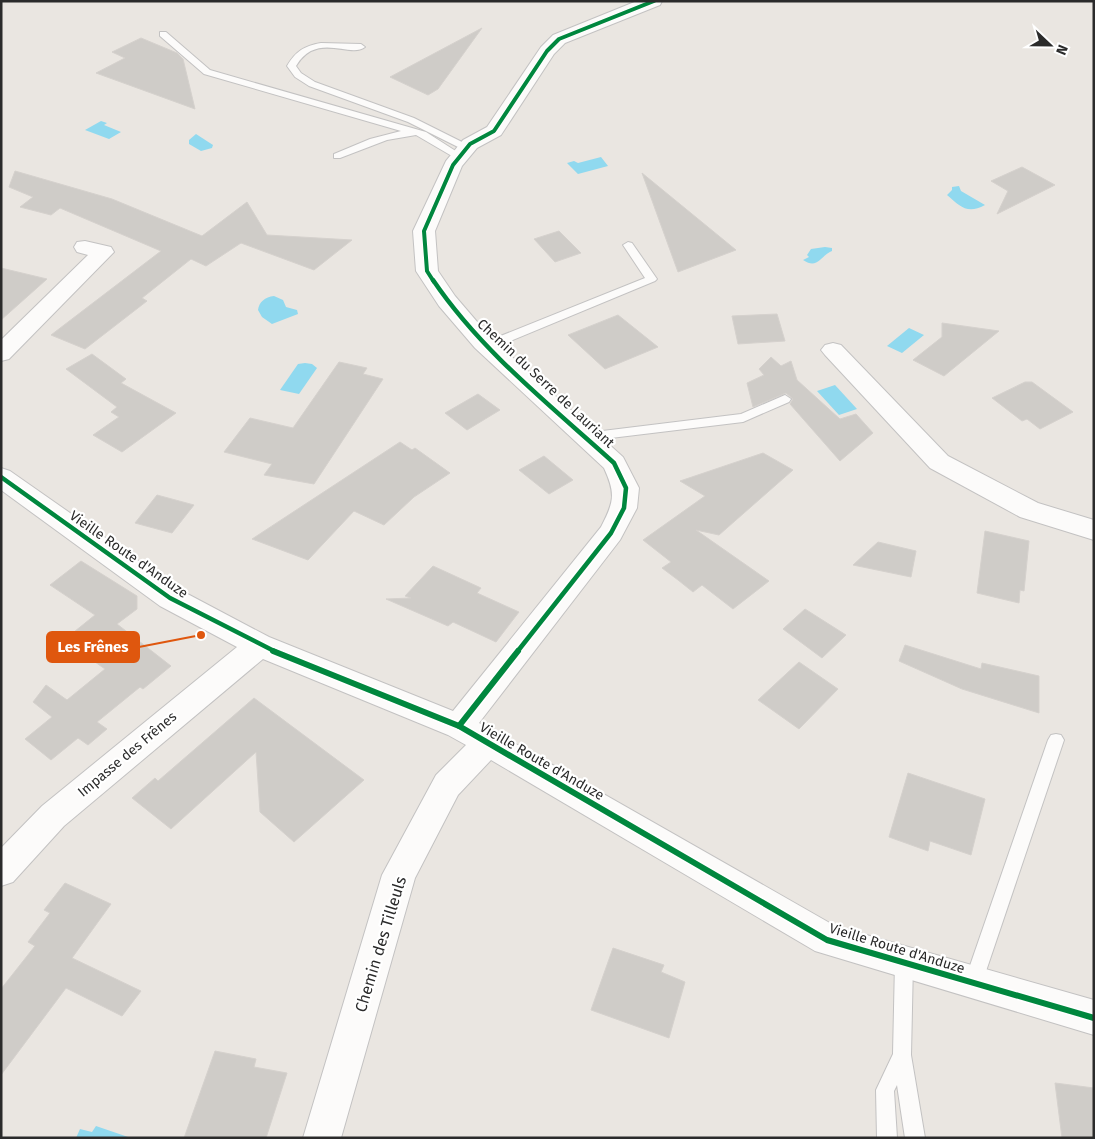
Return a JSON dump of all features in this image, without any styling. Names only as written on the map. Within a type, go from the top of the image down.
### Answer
[{"type":"street","name":"Chemin du Serre de Lauriant","points":[[459,726],[611,533],[624,508],[626,488],[614,463],[487,346],[447,301],[427,271],[424,231],[453,165],[464,152],[494,131],[546,51],[559,39],[654,1]]},
{"type":"street","points":[[1,354],[103,252],[85,247]]},
{"type":"street","points":[[833,350],[939,462],[1029,510],[1094,530]]},
{"type":"street","name":"Vieille Route d'Anduze","points":[[1,477],[170,598],[259,645],[459,726],[827,940],[1094,1018]]},
{"type":"street","name":"Impasse des Frênes","points":[[1,872],[53,816],[259,645]]},
{"type":"street","name":"Chemin des Tilleuls","points":[[322,1138],[399,875],[446,786],[488,742]]},
{"type":"lane","points":[[163,34],[207,72],[423,134],[464,152]]},
{"type":"lane","points":[[361,47],[322,44],[311,46],[294,58],[291,66],[298,75],[312,84],[433,128],[464,152]]},
{"type":"lane","points":[[337,156],[402,133],[423,134]]},
{"type":"lane","points":[[487,346],[651,279],[628,245]]},
{"type":"lane","points":[[586,437],[743,418],[784,399]]},
{"type":"lane","points":[[972,983],[1056,740]]},
{"type":"lane","points":[[904,963],[902,1055],[915,1138]]},
{"type":"lane","points":[[887,1138],[885,1090],[902,1055]]},
{"type":"water","points":[[101,121],[107,123],[104,125],[121,132],[109,139],[85,130]]},
{"type":"water","points":[[196,134],[213,145],[212,148],[201,151],[189,144],[189,140]]},
{"type":"water","points":[[601,157],[608,166],[578,174],[567,163],[574,161],[578,163]]},
{"type":"water","points":[[959,186],[961,191],[985,205],[973,209],[960,206],[947,195],[952,190],[952,187]]},
{"type":"water","points":[[832,248],[832,251],[816,263],[812,264],[803,260],[809,257],[807,255],[811,249]]},
{"type":"water","points":[[274,296],[283,300],[286,307],[297,310],[298,314],[272,324],[262,317],[258,310],[261,302]]},
{"type":"water","points":[[909,328],[924,335],[902,353],[887,346]]},
{"type":"water","points":[[298,364],[312,364],[317,368],[299,394],[280,390]]},
{"type":"water","points":[[835,385],[857,409],[839,415],[817,391]]},
{"type":"water","points":[[96,1126],[131,1138],[76,1138],[80,1129],[92,1132]]},
{"type":"building","points":[[482,28],[438,89],[428,95],[390,77]]},
{"type":"building","points":[[141,38],[177,53],[183,59],[195,109],[96,73],[125,58],[112,52]]},
{"type":"building","points":[[1022,167],[1055,185],[997,214],[1008,191],[991,181]]},
{"type":"building","points":[[15,171],[112,199],[202,236],[247,202],[267,235],[352,240],[314,270],[241,243],[206,266],[191,259],[142,298],[147,301],[85,349],[51,335],[161,251],[60,208],[51,215],[20,207],[33,197],[9,187]]},
{"type":"building","points":[[642,173],[736,250],[678,272]]},
{"type":"building","points":[[559,231],[581,253],[555,262],[534,239]]},
{"type":"building","points":[[1,268],[47,279],[1,320]]},
{"type":"building","points":[[777,314],[785,341],[738,344],[732,316]]},
{"type":"building","points":[[618,315],[658,347],[605,369],[568,335]]},
{"type":"building","points":[[942,323],[999,331],[944,376],[913,360],[942,337]]},
{"type":"building","points":[[92,354],[126,379],[121,383],[176,413],[122,452],[93,435],[119,417],[111,412],[117,407],[66,369]]},
{"type":"building","points":[[771,357],[781,366],[791,361],[797,380],[840,419],[856,414],[873,433],[840,461],[790,404],[793,399],[786,393],[753,407],[747,383],[764,375],[759,369]]},
{"type":"building","points":[[339,362],[367,368],[363,374],[383,379],[314,484],[264,475],[272,464],[224,452],[250,418],[293,428]]},
{"type":"building","points":[[1025,382],[1032,382],[1073,412],[1040,429],[1027,419],[1022,421],[992,398]]},
{"type":"building","points":[[478,394],[500,410],[467,430],[445,413]]},
{"type":"building","points":[[400,442],[412,450],[415,448],[450,473],[414,497],[384,525],[354,511],[308,560],[252,539]]},
{"type":"building","points":[[763,453],[793,470],[719,535],[696,530],[769,581],[733,609],[702,585],[693,592],[662,568],[671,562],[643,540],[705,496],[680,481]]},
{"type":"building","points":[[544,456],[573,480],[549,494],[519,470]]},
{"type":"building","points":[[157,495],[194,505],[172,533],[135,523]]},
{"type":"building","points":[[985,531],[1029,541],[1024,591],[1020,590],[1019,603],[977,593]]},
{"type":"building","points":[[878,542],[916,551],[911,577],[853,565]]},
{"type":"building","points":[[81,561],[137,596],[137,609],[117,624],[171,666],[143,689],[140,687],[97,722],[107,729],[88,745],[78,738],[51,760],[25,739],[52,717],[33,702],[46,685],[67,700],[105,669],[64,640],[95,615],[50,585]]},
{"type":"building","points":[[433,566],[481,588],[477,593],[519,612],[496,642],[453,622],[448,626],[386,599],[411,598],[405,596]]},
{"type":"building","points":[[805,609],[846,635],[822,658],[783,629]]},
{"type":"building","points":[[905,645],[981,669],[982,663],[1039,676],[1039,713],[962,689],[899,661]]},
{"type":"building","points":[[799,662],[838,689],[799,729],[758,700]]},
{"type":"building","points":[[254,698],[364,780],[294,842],[260,812],[256,752],[171,829],[132,798],[155,778],[158,781]]},
{"type":"building","points":[[908,773],[985,799],[971,855],[930,841],[928,851],[889,837]]},
{"type":"building","points":[[65,883],[111,904],[72,958],[141,991],[122,1016],[66,988],[1,1075],[1,989],[35,946],[28,942],[50,913],[44,910]]},
{"type":"building","points":[[613,948],[664,965],[661,972],[685,982],[669,1038],[591,1010]]},
{"type":"building","points":[[215,1051],[256,1059],[254,1067],[287,1073],[266,1138],[184,1138]]},
{"type":"building","points":[[1055,1083],[1094,1088],[1094,1138],[1062,1138]]},
{"type":"cycle path","points":[[459,726],[611,533],[624,508],[626,488],[614,463],[483,343],[447,301],[427,271],[424,231],[453,165],[470,144],[494,131],[547,51],[559,39],[654,1]]},
{"type":"cycle path","points":[[1,477],[170,598],[259,645],[459,726],[827,940],[1094,1018]]},
{"type":"place","name":"Les Frênes","points":[[201,635]]}]
